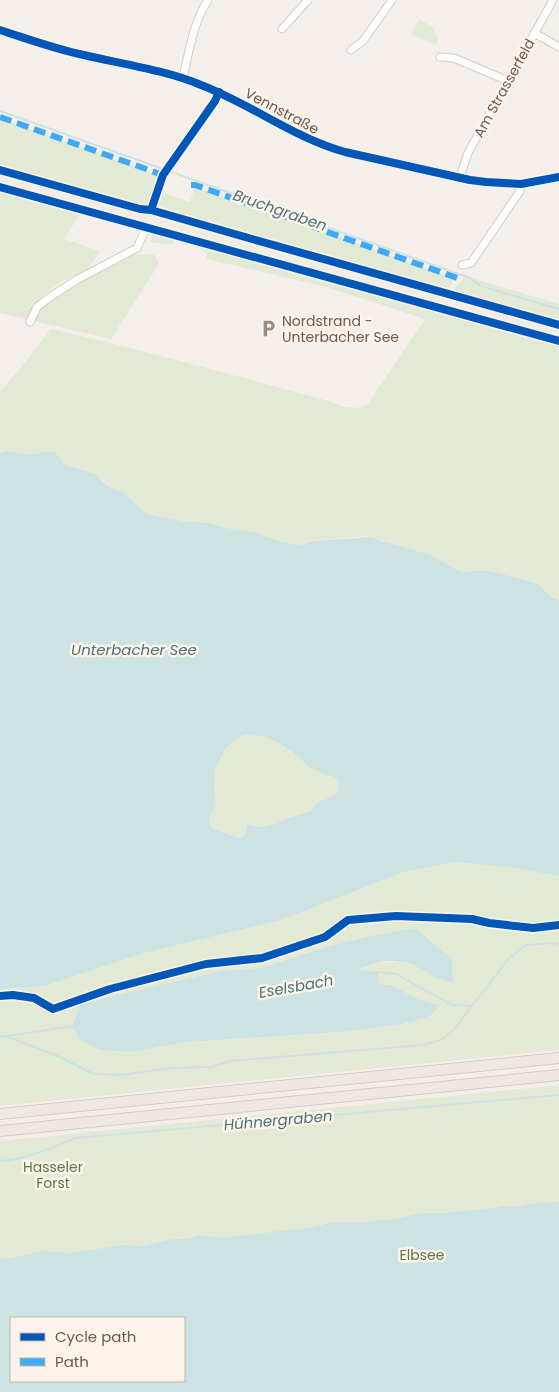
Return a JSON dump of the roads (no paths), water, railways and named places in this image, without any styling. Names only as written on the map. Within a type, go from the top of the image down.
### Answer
[{"type":"highway","points":[[0,1114],[559,1058]]},
{"type":"highway","points":[[0,1131],[559,1075]]},
{"type":"main road","points":[[0,178],[559,332]]},
{"type":"street","points":[[183,78],[195,29],[208,0]]},
{"type":"street","points":[[282,29],[308,0]]},
{"type":"street","points":[[351,50],[363,41],[392,0]]},
{"type":"street","name":"Am Strasserfeld","points":[[460,178],[468,153],[553,0]]},
{"type":"street","name":"Vennstraße","points":[[0,30],[81,54],[183,78],[219,92],[305,138],[329,148],[460,178],[486,182],[521,184],[559,177]]},
{"type":"street","points":[[534,33],[559,47]]},
{"type":"street","points":[[440,57],[454,58],[508,80]]},
{"type":"street","points":[[30,322],[37,307],[50,296],[137,248],[146,228],[163,175],[215,101],[219,92]]},
{"type":"street","points":[[462,265],[471,263],[520,191],[521,184]]},
{"type":"water","name":"Unterbacher See","points":[[9,451],[30,455],[53,452],[59,456],[63,463],[95,474],[109,487],[123,492],[144,512],[154,516],[208,523],[235,530],[254,532],[282,542],[302,545],[313,541],[371,537],[432,556],[461,572],[491,571],[536,583],[549,595],[559,600],[559,876],[506,867],[457,862],[404,872],[281,920],[144,953],[45,986],[0,989],[0,453]],"holes":[[[244,735],[274,740],[311,768],[336,778],[339,782],[338,792],[318,802],[311,811],[278,823],[263,827],[247,825],[245,835],[240,838],[210,826],[209,819],[216,805],[215,770],[224,751],[232,742]]]},
{"type":"water","points":[[415,928],[452,959],[453,983],[441,980],[416,966],[397,961],[377,963],[358,970],[378,972],[380,984],[391,985],[420,1000],[440,1005],[430,1016],[403,1024],[354,1031],[188,1042],[130,1052],[100,1050],[79,1039],[72,1027],[80,1004],[219,971],[261,968],[325,947]]},
{"type":"water","name":"Elbsee","points":[[559,1202],[559,1392],[0,1392],[0,1260],[43,1251],[70,1253],[122,1245],[143,1246],[201,1235],[220,1238],[316,1227],[328,1223],[354,1223],[394,1219],[423,1213],[445,1213],[502,1206]]},
{"type":"waterway","name":"Bruchgraben","points":[[0,111],[470,278],[481,286],[559,309]]},
{"type":"waterway","name":"Eselsbach","points":[[377,972],[396,974],[452,1005],[472,1006],[508,959],[526,945],[559,944]]},
{"type":"waterway","points":[[8,1037],[58,1056],[94,1074],[121,1075],[173,1068],[211,1067],[230,1061],[423,1045],[441,1040],[452,1032],[472,1006]]},
{"type":"waterway","name":"Eselsbach","points":[[0,1037],[75,1026]]},
{"type":"waterway","name":"Hühnergraben","points":[[0,1161],[29,1155],[76,1138],[559,1095]]},
{"type":"place","name":"Nordstrand - Unterbacher See","points":[[268,329]]},
{"type":"park label","name":"Hasseler Forst","points":[[53,1176]]}]
